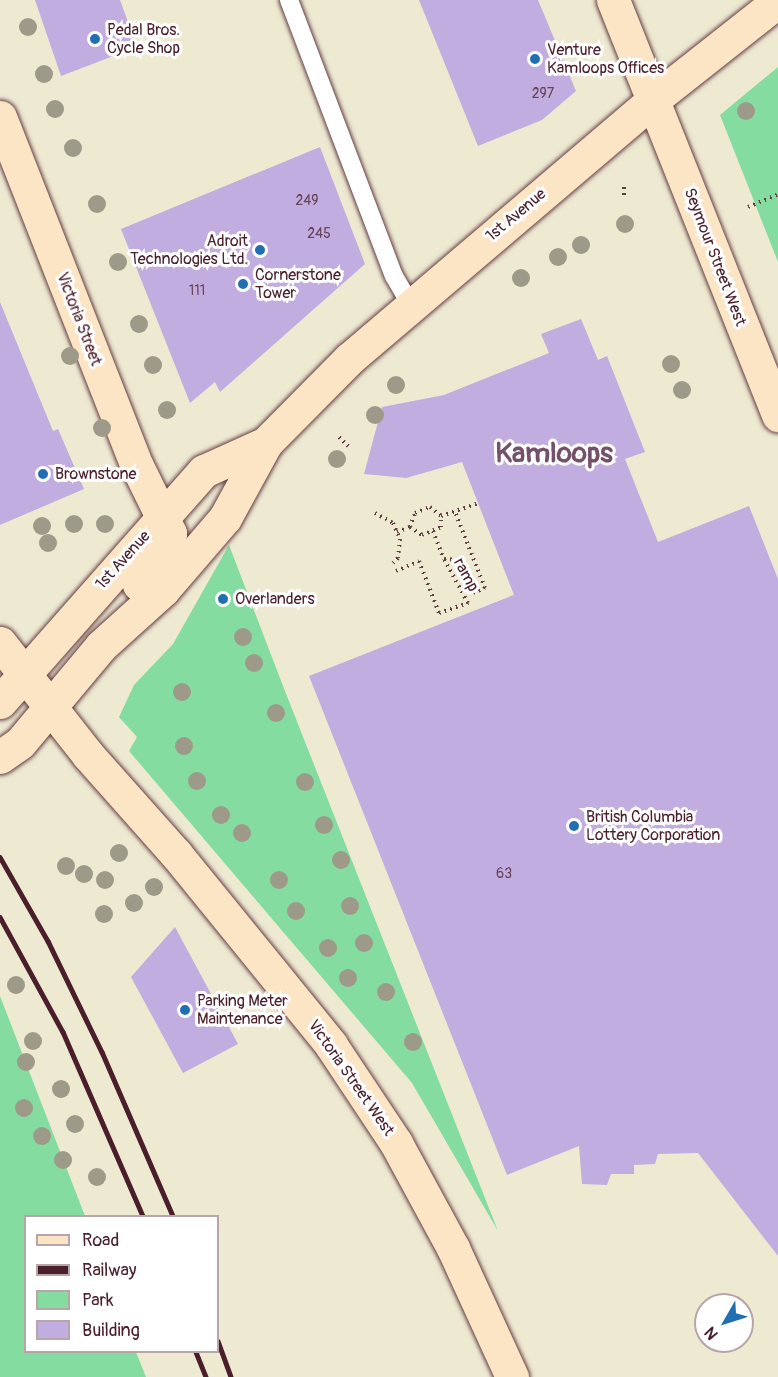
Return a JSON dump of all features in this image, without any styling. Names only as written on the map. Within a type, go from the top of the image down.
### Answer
[{"type":"street","name":"Seymour Street West","points":[[613,0],[778,415]]},
{"type":"street","name":"1st Avenue","points":[[0,757],[20,743],[101,646],[141,613],[225,518],[266,443],[410,304],[654,99],[778,2]]},
{"type":"street","name":"Victoria Street","points":[[0,117],[160,519],[170,533],[166,555],[125,600],[101,646]]},
{"type":"street","name":"1st Avenue","points":[[0,702],[204,471],[266,443]]},
{"type":"street","name":"Victoria Street West","points":[[0,643],[50,708],[176,854],[331,1046],[396,1143],[453,1248],[512,1377]]},
{"type":"lane","points":[[289,0],[394,276],[410,304]]},
{"type":"path","points":[[624,186],[624,195]]},
{"type":"path","points":[[748,207],[778,194]]},
{"type":"path","points":[[339,437],[348,446]]},
{"type":"path","points":[[441,516],[478,503]]},
{"type":"path","points":[[397,532],[410,526],[415,513],[430,507],[441,516]]},
{"type":"path","name":"ramp","points":[[444,559],[461,560],[473,592],[485,588],[455,512]]},
{"type":"path","points":[[375,513],[388,518],[397,532],[400,550],[393,563]]},
{"type":"path","points":[[410,526],[422,535],[441,527],[441,516]]},
{"type":"path","points":[[433,531],[444,559]]},
{"type":"path","name":"ramp","points":[[396,571],[419,561],[439,613],[468,603],[444,559]]},
{"type":"green space","points":[[778,67],[778,262],[720,115]]},
{"type":"green space","points":[[229,545],[498,1231],[412,1083],[129,751],[137,737],[119,717],[134,685],[173,644]]},
{"type":"green space","points":[[0,996],[85,1215],[24,1215],[24,1353],[136,1353],[146,1377],[0,1377]]},
{"type":"building","points":[[35,0],[120,0],[137,47],[61,76]]},
{"type":"building","points":[[419,0],[538,0],[576,91],[542,120],[478,146]]},
{"type":"building","name":"Cornerstone Tower","points":[[320,147],[365,264],[220,392],[215,382],[190,403],[121,229]]},
{"type":"building","points":[[0,302],[53,431],[58,429],[84,489],[0,525]]},
{"type":"building","name":"British Columbia Lottery Corporation","points":[[581,319],[598,360],[607,356],[645,452],[625,459],[658,542],[749,506],[778,579],[778,1256],[698,1153],[658,1154],[655,1164],[634,1165],[634,1174],[611,1174],[607,1185],[582,1184],[579,1146],[507,1175],[309,676],[514,595],[462,462],[406,478],[364,474],[382,407],[444,395],[549,353],[541,334]]},
{"type":"building","name":"Parking Meter Maintenance","points":[[175,927],[238,1044],[183,1073],[131,977]]},
{"type":"railway","points":[[0,857],[48,941],[102,1052],[173,1215]]},
{"type":"railway","points":[[0,917],[63,1032],[143,1215]]},
{"type":"railway","points":[[219,1344],[231,1377]]},
{"type":"railway","points":[[196,1353],[206,1377]]},
{"type":"place","name":"Pedal Bros. Cycle Shop","points":[[95,39]]},
{"type":"place","name":"Venture Kamloops Offices","points":[[535,59]]},
{"type":"place","name":"Adroit Technologies Ltd.","points":[[260,250]]},
{"type":"place","name":"Cornerstone Tower","points":[[243,284]]},
{"type":"place","name":"Brownstone","points":[[43,474]]},
{"type":"place","name":"Overlanders","points":[[223,599]]},
{"type":"place","name":"British Columbia Lottery Corporation","points":[[574,826]]},
{"type":"place","name":"Parking Meter Maintenance","points":[[185,1010]]},
{"type":"district","name":"Kamloops","points":[[554,454]]}]
